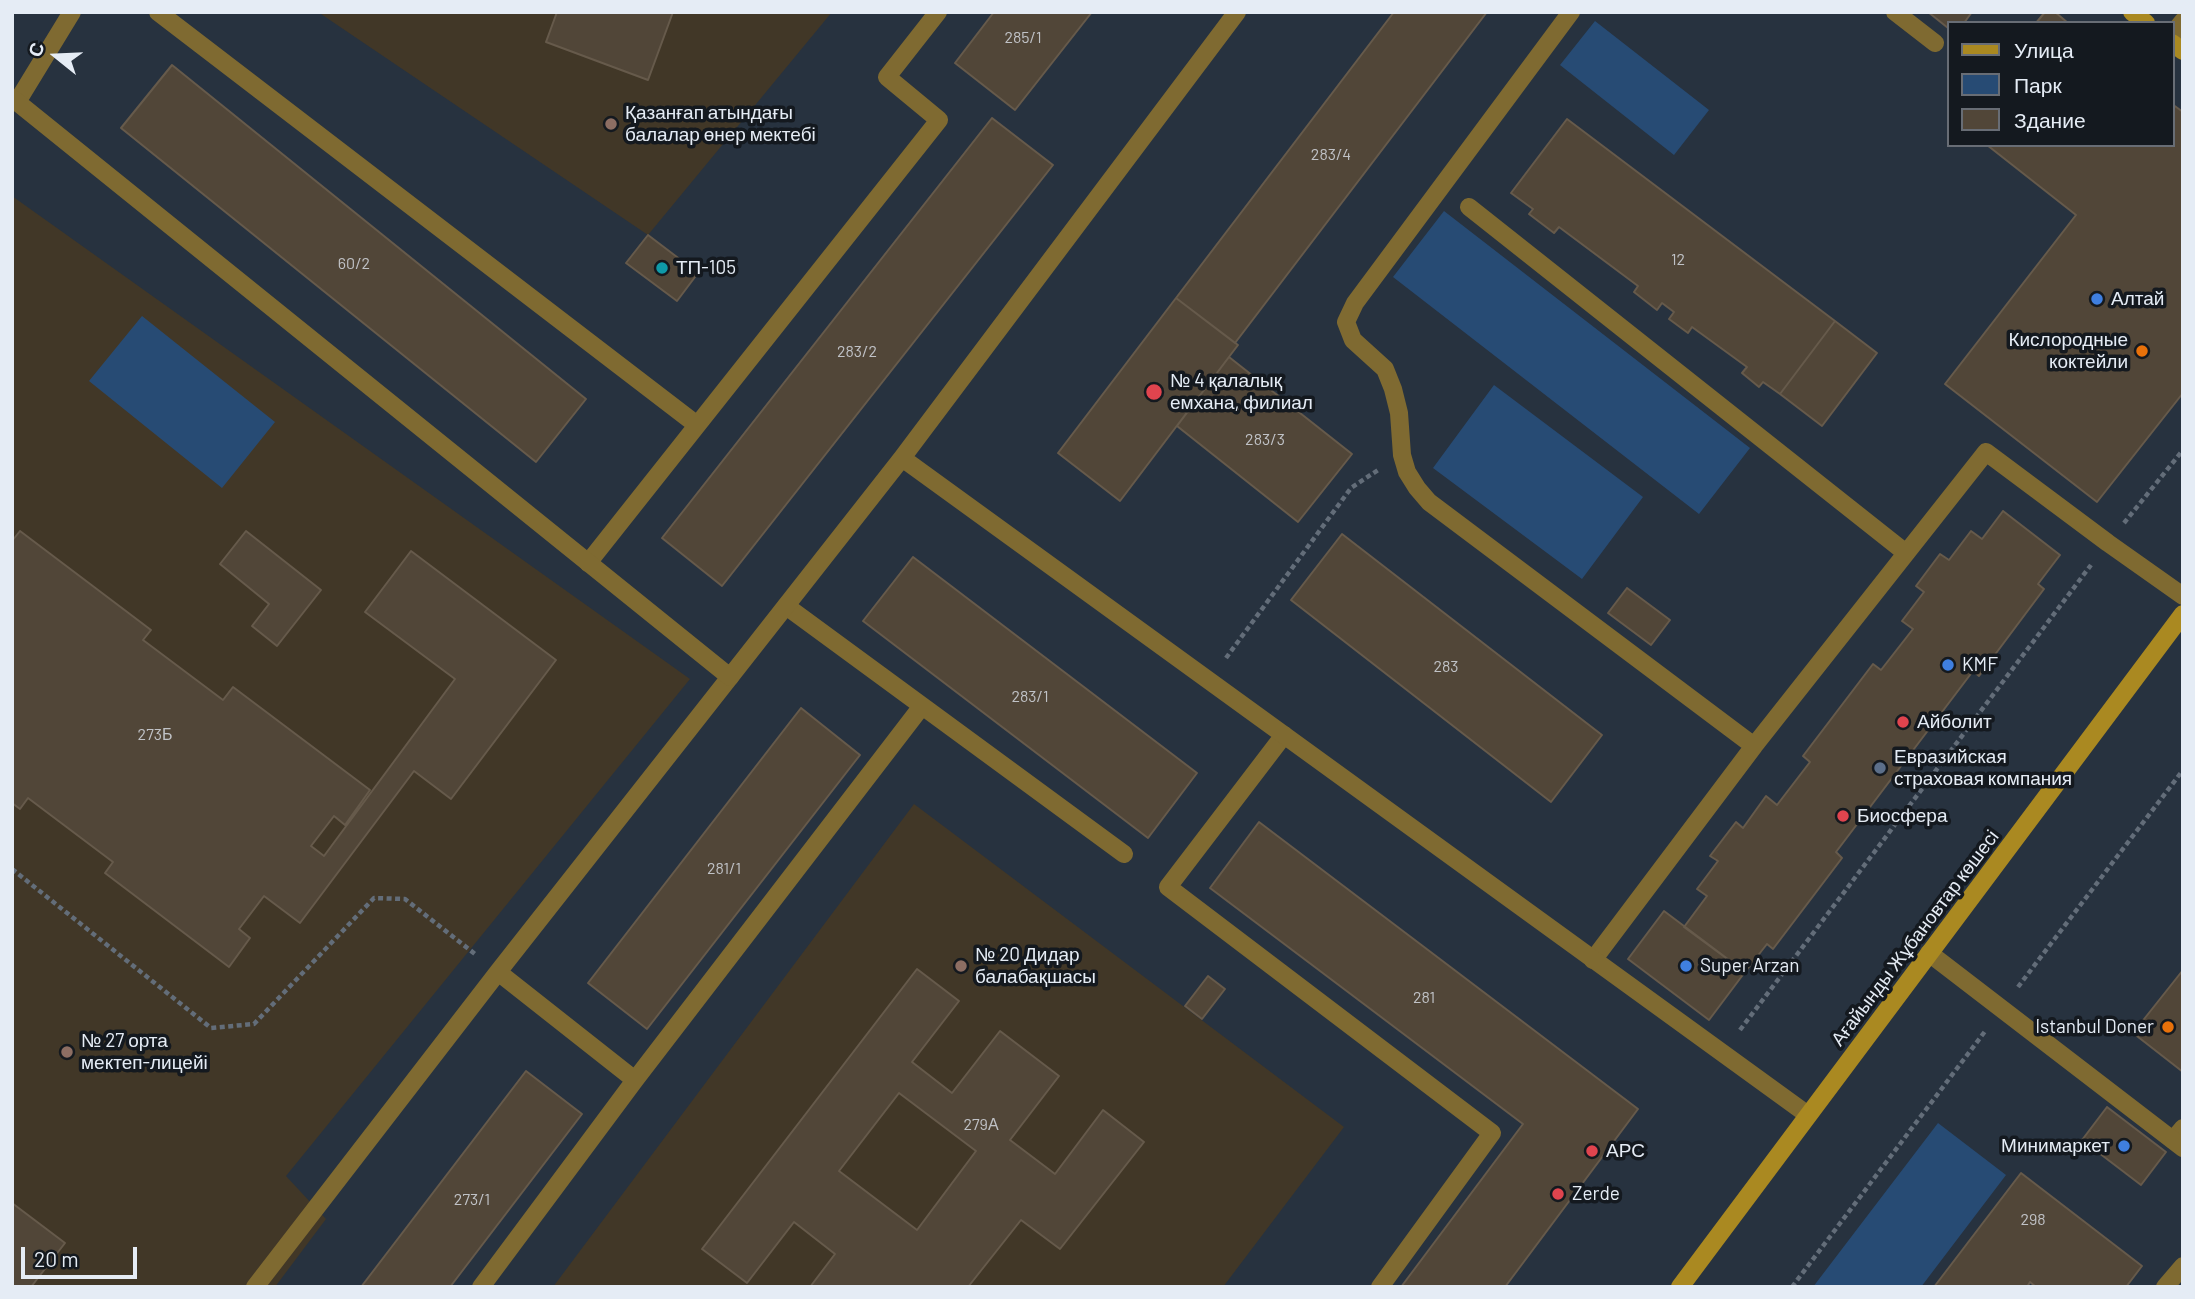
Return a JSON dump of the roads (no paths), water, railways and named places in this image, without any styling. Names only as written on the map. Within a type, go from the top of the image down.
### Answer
[{"type":"street","points":[[72,12],[15,100],[730,677]]},
{"type":"street","points":[[158,12],[697,425]]},
{"type":"street","points":[[588,562],[939,120],[887,77],[938,12]]},
{"type":"street","points":[[255,1287],[498,972],[902,458],[1237,12]]},
{"type":"street","points":[[1571,12],[1355,303],[1346,322],[1353,340],[1385,369],[1399,413],[1402,455],[1407,472],[1429,502],[1754,746]]},
{"type":"street","points":[[1895,12],[1935,43]]},
{"type":"street","points":[[1469,207],[1906,553]]},
{"type":"street","points":[[1593,960],[1754,746],[1986,452],[2183,596]]},
{"type":"street","points":[[902,458],[1808,1115]]},
{"type":"street","points":[[786,606],[1124,854]]},
{"type":"street","name":"Ағайынды Жұбановтар көшесі","points":[[1679,1287],[2183,614]]},
{"type":"street","points":[[481,1287],[635,1080],[922,706]]},
{"type":"street","points":[[1284,736],[1168,887],[1492,1133],[1380,1287]]},
{"type":"street","points":[[1930,953],[2179,1139]]},
{"type":"street","points":[[498,972],[635,1080]]},
{"type":"street","points":[[2165,1287],[2183,1266]]},
{"type":"place","name":"Қазанғап атындағы балалар өнер мектебі","points":[[611,124]]},
{"type":"place","name":"ТП-105","points":[[662,268]]},
{"type":"place","name":"Алтай","points":[[2097,299]]},
{"type":"place","name":"Кислородные коктейли","points":[[2142,351]]},
{"type":"place","name":"№ 4 қалалық емхана, филиал","points":[[1154,392]]},
{"type":"place","name":"KMF","points":[[1948,665]]},
{"type":"place","name":"Айболит","points":[[1903,722]]},
{"type":"place","name":"Евразийская страховая компания","points":[[1880,768]]},
{"type":"place","name":"Биосфера","points":[[1843,816]]},
{"type":"place","name":"№ 20 Дидар балабақшасы","points":[[961,966]]},
{"type":"place","name":"Super Arzan","points":[[1686,966]]},
{"type":"place","name":"Istanbul Doner","points":[[2168,1027]]},
{"type":"place","name":"№ 27 орта мектеп-лицейі","points":[[67,1052]]},
{"type":"place","name":"Минимаркет","points":[[2124,1146]]},
{"type":"place","name":"АРС","points":[[1592,1151]]},
{"type":"place","name":"Zerde","points":[[1558,1194]]}]
